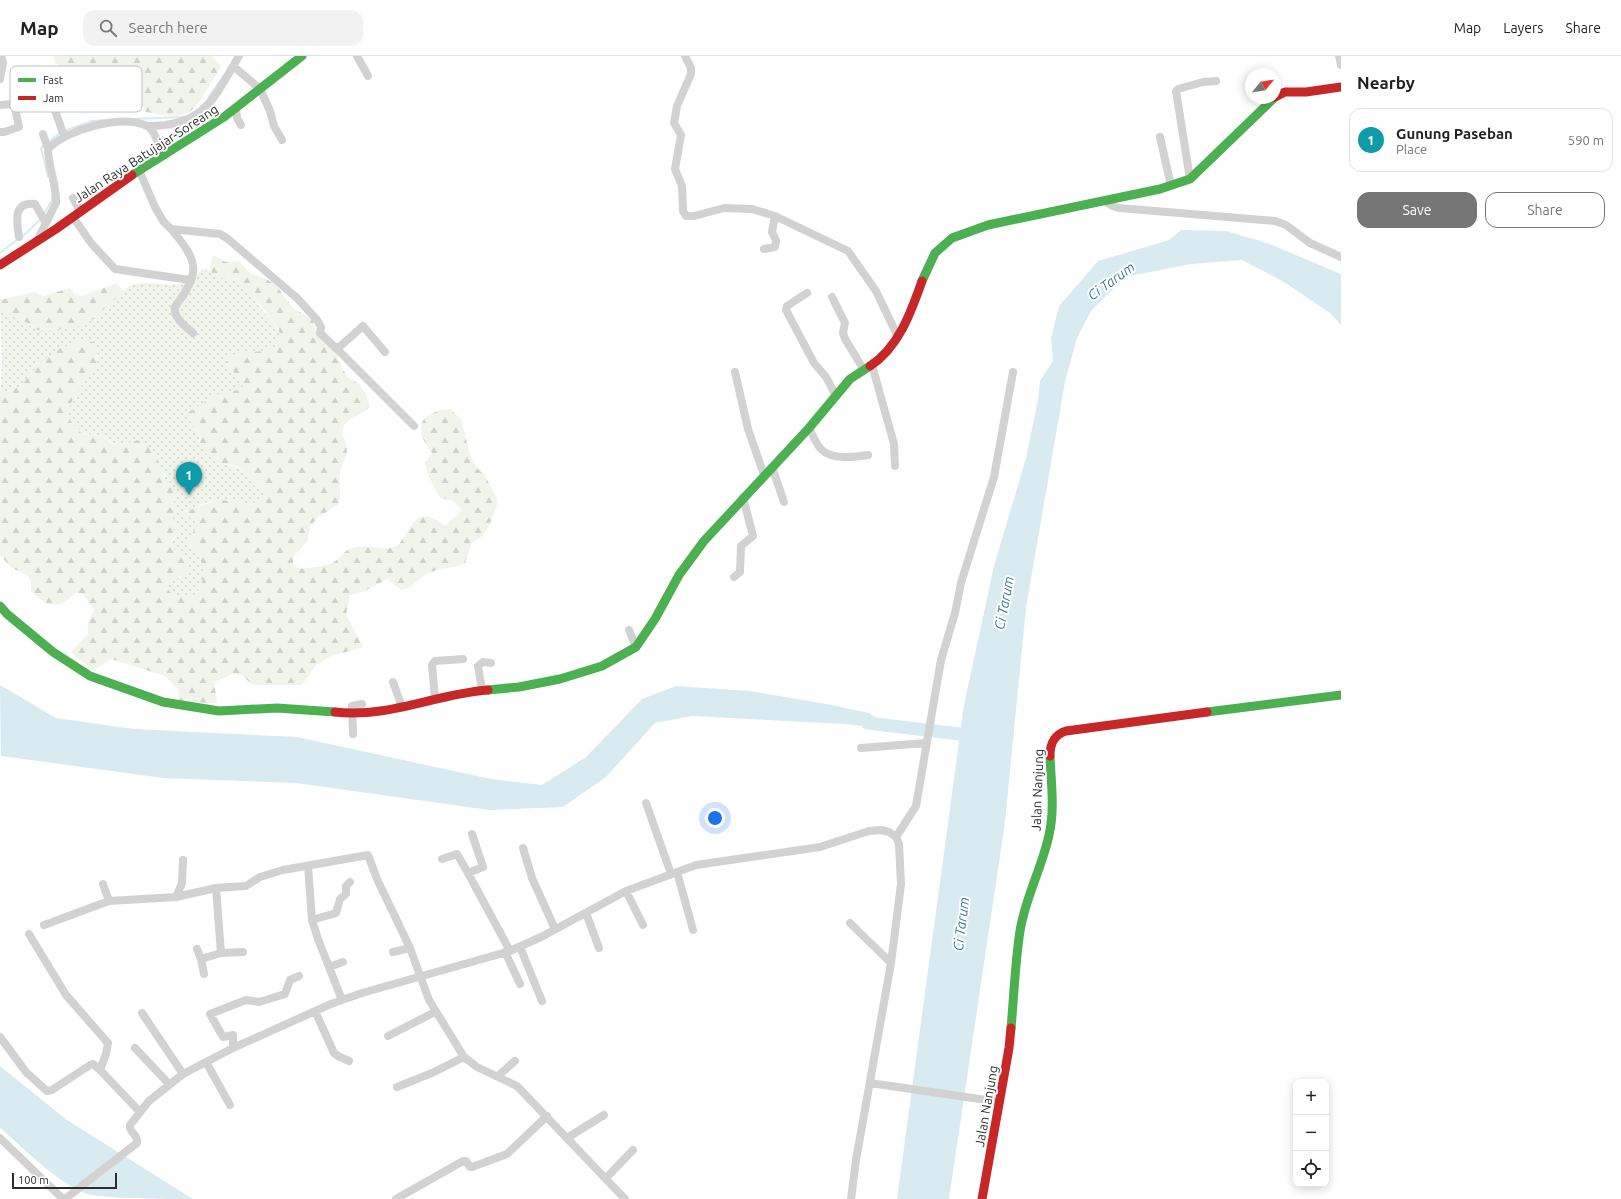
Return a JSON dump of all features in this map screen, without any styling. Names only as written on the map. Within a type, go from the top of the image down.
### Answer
[{"type":"main road","name":"Jalan Raya Batujajar-Soreang","points":[[0,265],[140,170],[236,108],[296,58]]},
{"type":"main road","points":[[1281,94],[1285,92],[1306,92],[1341,87]]},
{"type":"main road","points":[[0,606],[7,614],[48,649],[90,676],[180,707],[219,711],[277,708],[363,714],[390,711],[435,698],[482,689],[519,687],[560,679],[602,666],[636,647],[678,579],[704,541],[743,497],[809,428],[850,379],[868,368],[885,353],[898,337],[935,253],[952,238],[988,226],[1171,186],[1190,179],[1268,104]]},
{"type":"main road","name":"Jalan Nanjung","points":[[982,1199],[1000,1102],[1012,1022],[1020,930],[1033,882],[1047,847],[1052,814],[1050,746],[1058,734],[1064,731],[1124,722],[1341,695]]},
{"type":"street","points":[[0,79],[3,63],[1,56]]},
{"type":"street","points":[[38,240],[43,219],[56,203],[56,196],[45,142],[63,133],[101,124],[122,123],[148,126],[174,125],[190,120],[205,108],[239,56]]},
{"type":"street","points":[[357,56],[368,76]]},
{"type":"street","points":[[685,56],[691,68],[691,74],[677,106],[674,123],[681,135],[675,169],[682,186],[685,214],[689,217],[717,209],[738,208],[759,211],[775,216],[851,253],[876,291],[898,337]]},
{"type":"street","points":[[1339,56],[1341,65]]},
{"type":"street","points":[[233,66],[260,89],[270,111],[274,126],[282,140]]},
{"type":"street","points":[[1190,179],[1176,91],[1178,89],[1203,82],[1216,81]]},
{"type":"street","points":[[0,104],[10,103]]},
{"type":"street","points":[[236,108],[237,118],[241,125]]},
{"type":"street","points":[[0,132],[19,127],[16,112]]},
{"type":"street","points":[[56,112],[63,133]]},
{"type":"street","points":[[148,126],[163,156]]},
{"type":"street","points":[[1160,137],[1171,186]]},
{"type":"street","points":[[140,170],[155,207],[163,221],[185,245],[194,262],[190,286],[174,308],[175,316],[193,333]]},
{"type":"street","points":[[73,198],[77,214],[91,243],[115,269],[190,280]]},
{"type":"street","points":[[1105,201],[1112,206],[1119,208],[1259,218],[1275,221],[1286,225],[1310,243],[1341,258]]},
{"type":"street","points":[[19,237],[16,213],[19,209],[31,203],[35,204],[43,219]]},
{"type":"street","points":[[764,249],[775,247],[776,240],[772,232],[775,216]]},
{"type":"street","points":[[171,229],[220,234],[228,239],[297,298],[317,320],[321,327],[320,333],[414,426]]},
{"type":"street","points":[[807,293],[786,306],[786,310],[814,363],[826,377],[836,396]]},
{"type":"street","points":[[832,297],[845,323],[843,333],[845,339],[868,368],[894,444],[895,466]]},
{"type":"street","points":[[337,349],[363,326],[385,352]]},
{"type":"street","points":[[735,372],[748,429],[764,475]]},
{"type":"street","points":[[896,837],[916,806],[927,733],[941,660],[955,613],[961,583],[994,477],[1013,372]]},
{"type":"street","points":[[809,428],[821,450],[828,454],[848,457],[868,455]]},
{"type":"street","points":[[772,467],[784,502]]},
{"type":"street","points":[[734,576],[740,572],[741,546],[753,536],[743,497]]},
{"type":"street","points":[[629,630],[636,647]]},
{"type":"street","points":[[435,698],[432,665],[435,661],[463,659]]},
{"type":"street","points":[[482,689],[478,666],[483,662],[491,663]]},
{"type":"street","points":[[393,682],[402,707]]},
{"type":"street","points":[[353,734],[352,706],[362,701],[363,714]]},
{"type":"street","points":[[861,748],[926,743]]},
{"type":"street","points":[[646,803],[674,873],[693,930]]},
{"type":"street","points":[[0,1138],[64,1199],[76,1192],[137,1143],[137,1138],[129,1127],[139,1111],[169,1084],[183,1074],[233,1048],[342,1000],[520,947],[626,891],[674,873],[710,862],[820,848],[869,831],[881,830],[889,832],[896,837],[899,844],[901,884],[891,963],[856,1160],[851,1199]]},
{"type":"street","points":[[468,873],[483,867],[472,834]]},
{"type":"street","points":[[523,848],[532,878],[555,929]]},
{"type":"street","points":[[442,859],[457,854],[508,951],[520,984]]},
{"type":"street","points":[[44,925],[109,901],[176,897],[216,888],[246,886],[260,877],[308,866],[369,856],[377,879],[410,948],[420,977],[435,1012],[464,1058],[477,1067],[517,1086],[625,1199]]},
{"type":"street","points":[[176,897],[182,883],[183,860]]},
{"type":"street","points":[[308,866],[312,920],[342,1000]]},
{"type":"street","points":[[312,920],[336,913],[340,899],[346,894],[346,886],[350,882]]},
{"type":"street","points":[[103,884],[109,901]]},
{"type":"street","points":[[216,888],[221,953]]},
{"type":"street","points":[[626,891],[642,925]]},
{"type":"street","points":[[586,913],[599,948]]},
{"type":"street","points":[[850,923],[891,963]]},
{"type":"street","points":[[29,934],[66,995],[108,1044],[100,1070]]},
{"type":"street","points":[[520,947],[542,1001]]},
{"type":"street","points":[[393,952],[410,948]]},
{"type":"street","points":[[197,949],[204,974]]},
{"type":"street","points":[[201,959],[221,953],[242,952]]},
{"type":"street","points":[[329,966],[343,962]]},
{"type":"street","points":[[233,1048],[233,1035],[223,1037],[210,1014],[246,1000],[259,1002],[285,994],[290,980],[299,976]]},
{"type":"street","points":[[315,1011],[334,1053],[348,1061]]},
{"type":"street","points":[[388,1036],[435,1012]]},
{"type":"street","points":[[142,1013],[183,1074]]},
{"type":"street","points":[[0,1037],[26,1072],[47,1091],[52,1090],[93,1064],[139,1111]]},
{"type":"street","points":[[135,1048],[169,1084]]},
{"type":"street","points":[[397,1087],[464,1058]]},
{"type":"street","points":[[206,1062],[230,1105]]},
{"type":"street","points":[[498,1076],[515,1062]]},
{"type":"street","points":[[870,1083],[1000,1102]]},
{"type":"street","points":[[567,1138],[604,1115]]},
{"type":"street","points":[[396,1199],[463,1161],[466,1161],[470,1167],[472,1167],[507,1154],[547,1116]]},
{"type":"street","points":[[606,1178],[633,1150]]},
{"type":"green space","points":[[53,56],[212,56],[221,66],[202,98],[193,109],[184,114],[168,115],[146,112],[142,105],[142,66],[60,66],[56,64]]},
{"type":"green space","points":[[215,256],[226,262],[239,261],[250,273],[266,279],[276,285],[293,308],[313,320],[318,336],[335,352],[347,377],[359,384],[366,394],[370,406],[364,412],[349,420],[344,426],[342,432],[347,450],[340,473],[339,504],[317,518],[310,527],[308,540],[293,558],[293,564],[298,568],[316,567],[334,562],[345,552],[353,548],[392,548],[398,545],[417,519],[424,517],[433,518],[445,526],[462,510],[453,501],[440,498],[428,475],[425,463],[432,453],[422,436],[422,423],[425,418],[439,411],[450,409],[461,419],[471,458],[478,469],[484,474],[497,498],[497,505],[490,524],[482,536],[471,544],[465,563],[429,573],[405,589],[401,590],[387,579],[365,591],[350,595],[346,615],[363,647],[332,656],[316,665],[302,685],[253,685],[241,675],[235,673],[214,682],[217,703],[179,702],[178,689],[165,676],[111,659],[93,671],[71,652],[88,634],[88,622],[94,610],[83,594],[75,593],[63,603],[53,605],[42,601],[31,591],[31,581],[27,575],[12,568],[0,555],[0,392],[4,393],[21,386],[39,363],[61,348],[78,341],[93,342],[97,354],[96,367],[70,405],[69,417],[81,433],[100,435],[117,445],[123,445],[138,440],[145,443],[153,452],[163,471],[165,481],[172,484],[175,495],[173,505],[176,511],[172,521],[179,531],[171,542],[172,548],[187,560],[188,566],[187,571],[184,574],[165,585],[170,592],[176,596],[192,597],[200,589],[203,575],[203,567],[200,558],[189,541],[189,537],[197,529],[199,522],[182,513],[216,500],[235,501],[251,505],[262,498],[265,492],[263,487],[253,485],[247,475],[239,468],[220,463],[208,456],[202,448],[200,435],[189,419],[187,413],[220,393],[238,390],[243,387],[239,378],[226,364],[230,357],[235,353],[270,349],[276,345],[279,336],[279,331],[273,322],[255,298],[241,283],[231,279],[214,276],[211,265],[212,257]]},
{"type":"green space","points":[[202,269],[211,271],[214,276],[228,278],[241,283],[249,291],[273,323],[280,335],[276,345],[269,350],[258,352],[238,352],[226,364],[239,378],[243,387],[193,409],[189,419],[200,435],[199,441],[220,463],[238,468],[248,475],[253,485],[263,487],[265,492],[262,498],[251,505],[235,501],[210,501],[182,513],[199,522],[197,529],[192,532],[189,544],[203,565],[202,584],[198,591],[186,599],[178,598],[164,585],[169,580],[181,577],[187,560],[172,548],[171,542],[176,537],[176,526],[172,521],[176,511],[173,505],[175,495],[165,481],[165,474],[135,441],[123,446],[117,445],[100,435],[81,433],[69,418],[68,410],[70,403],[92,370],[98,354],[32,371],[21,386],[3,393],[0,392],[2,363],[0,311],[16,316],[32,327],[91,321],[121,291],[133,285],[142,283],[178,284],[186,282],[194,277]]},
{"type":"green space","points":[[117,283],[123,291],[91,321],[73,328],[38,330],[16,316],[0,311],[0,298],[3,299],[34,292],[43,296],[70,288],[75,295],[82,296]]},
{"type":"water","name":"Ci Tarum","points":[[1181,230],[1226,231],[1267,243],[1341,274],[1341,325],[1330,313],[1284,282],[1242,260],[1191,264],[1125,277],[1091,311],[1077,338],[1065,382],[1026,608],[1005,822],[949,1199],[897,1199],[964,705],[994,566],[1026,458],[1038,400],[1040,381],[1053,361],[1051,338],[1059,306],[1098,261],[1169,240]]},
{"type":"water","points":[[0,685],[56,718],[134,729],[297,737],[491,779],[542,785],[586,757],[642,699],[676,686],[750,691],[832,705],[869,713],[885,724],[882,728],[844,724],[692,716],[655,723],[606,777],[563,807],[489,810],[296,783],[163,778],[1,756]]},
{"type":"water","points":[[0,1066],[67,1120],[193,1199],[97,1196],[75,1189],[64,1182],[0,1128]]},
{"type":"waterway","points":[[208,98],[224,75]]},
{"type":"waterway","points":[[132,119],[184,117]]},
{"type":"waterway","points":[[64,131],[92,121],[104,120]]},
{"type":"waterway","points":[[48,142],[60,133]]},
{"type":"waterway","points":[[44,145],[41,148],[48,177]]},
{"type":"waterway","points":[[44,214],[52,200],[52,195]]},
{"type":"waterway","points":[[22,237],[41,219]]},
{"type":"waterway","points":[[0,253],[18,239]]},
{"type":"waterway","points":[[867,723],[977,736]]},
{"type":"traffic: fast","points":[[132,175],[224,117],[302,56]]},
{"type":"traffic: fast","points":[[922,281],[935,253],[952,238],[988,225],[1160,189],[1190,179],[1268,104]]},
{"type":"traffic: fast","points":[[488,690],[519,687],[560,679],[602,666],[636,647],[655,619],[679,575],[704,541],[809,428],[850,379],[870,366]]},
{"type":"traffic: fast","points":[[0,606],[7,614],[53,652],[90,676],[163,702],[219,711],[277,708],[335,712]]},
{"type":"traffic: fast","points":[[1207,712],[1341,695]]},
{"type":"traffic: fast","points":[[1011,1028],[1017,955],[1022,919],[1046,847],[1051,825],[1052,796],[1050,756]]},
{"type":"traffic: jam","points":[[1281,94],[1285,92],[1306,92],[1341,87]]},
{"type":"traffic: jam","points":[[0,265],[56,229],[132,175]]},
{"type":"traffic: jam","points":[[870,366],[889,349],[903,328],[922,281]]},
{"type":"traffic: jam","points":[[335,712],[375,712],[468,692],[488,690]]},
{"type":"traffic: jam","points":[[1050,756],[1052,743],[1058,735],[1066,731],[1207,712]]},
{"type":"traffic: jam","points":[[982,1199],[1009,1048],[1011,1028]]},
{"type":"place","name":"Gunung Paseban","points":[[189,495]]}]
